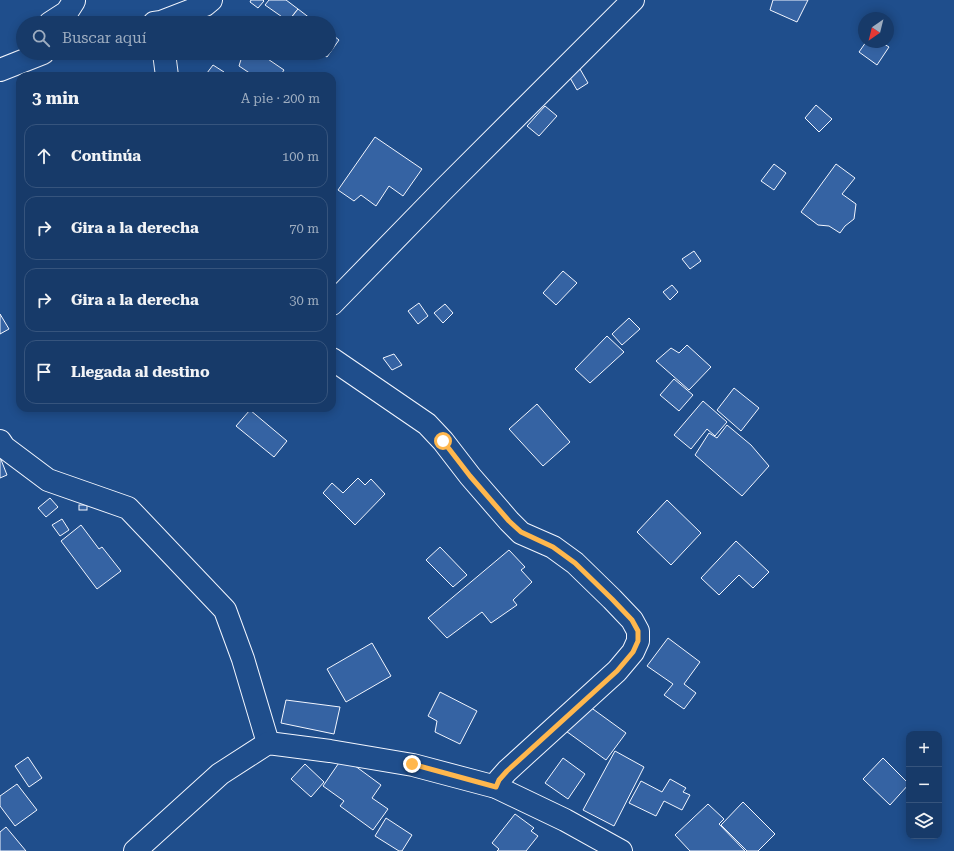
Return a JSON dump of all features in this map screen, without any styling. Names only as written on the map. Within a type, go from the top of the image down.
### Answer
[{"type":"street","points":[[176,16],[205,5],[211,0]]},
{"type":"street","points":[[336,300],[443,190],[633,0]]},
{"type":"street","points":[[61,16],[67,12],[74,2]]},
{"type":"street","points":[[6,68],[16,53]]},
{"type":"street","points":[[6,68],[26,60]]},
{"type":"street","points":[[165,60],[166,72]]},
{"type":"street","points":[[336,362],[427,424],[443,441],[470,476],[509,521],[521,532],[553,547],[575,563],[632,620],[638,631],[638,641],[633,652],[617,671],[507,771],[499,780],[496,787]]},
{"type":"street","points":[[0,441],[4,447],[48,480],[128,508],[225,610],[243,659],[268,743]]},
{"type":"street","points":[[135,851],[220,774],[268,743],[412,764],[496,787],[565,820],[621,851]]},
{"type":"building","points":[[251,0],[264,1],[258,8],[250,2]]},
{"type":"building","points":[[269,0],[286,0],[298,9],[292,16],[281,16],[265,5]]},
{"type":"building","points":[[773,0],[808,0],[797,22],[770,10]]},
{"type":"building","points":[[298,9],[307,16],[292,16]]},
{"type":"building","points":[[862,48],[888,48],[877,65],[859,52]]},
{"type":"building","points":[[241,60],[269,60],[284,70],[283,72],[248,72],[239,66]]},
{"type":"building","points":[[213,65],[224,72],[208,72]]},
{"type":"building","points":[[580,69],[588,83],[577,90],[569,76]]},
{"type":"building","points":[[816,105],[832,119],[819,132],[805,118]]},
{"type":"building","points":[[545,106],[557,116],[539,136],[527,126]]},
{"type":"building","points":[[375,137],[422,169],[403,196],[389,186],[376,206],[361,195],[354,201],[338,190]]},
{"type":"building","points":[[774,164],[786,173],[774,190],[761,181]]},
{"type":"building","points":[[836,164],[855,178],[842,194],[856,204],[854,219],[845,226],[840,233],[829,226],[818,225],[801,212]]},
{"type":"building","points":[[694,251],[701,261],[690,269],[682,259]]},
{"type":"building","points":[[563,271],[577,283],[556,305],[543,293]]},
{"type":"building","points":[[672,285],[678,292],[670,300],[663,292]]},
{"type":"building","points":[[419,303],[428,316],[418,324],[408,311]]},
{"type":"building","points":[[445,304],[453,313],[443,323],[434,313]]},
{"type":"building","points":[[0,314],[9,329],[0,334]]},
{"type":"building","points":[[629,318],[640,329],[622,345],[612,334]]},
{"type":"building","points":[[607,336],[624,352],[590,383],[575,369]]},
{"type":"building","points":[[687,345],[711,367],[689,390],[656,361],[671,348],[679,353]]},
{"type":"building","points":[[394,354],[402,365],[392,370],[383,358]]},
{"type":"building","points":[[674,379],[693,395],[679,411],[660,395]]},
{"type":"building","points":[[734,388],[759,408],[741,431],[717,410]]},
{"type":"building","points":[[703,401],[727,422],[715,436],[707,429],[691,449],[674,435]]},
{"type":"building","points":[[537,404],[570,442],[543,466],[509,429]]},
{"type":"building","points":[[248,412],[252,412],[287,441],[274,457],[236,426]]},
{"type":"building","points":[[727,425],[751,445],[769,466],[742,496],[695,455],[709,433],[717,438]]},
{"type":"building","points":[[0,457],[7,475],[0,478]]},
{"type":"building","points":[[358,478],[365,485],[371,479],[385,494],[355,525],[323,493],[332,483],[343,493]]},
{"type":"building","points":[[50,498],[58,507],[46,517],[38,508]]},
{"type":"building","points":[[667,500],[701,533],[671,565],[637,532]]},
{"type":"building","points":[[79,505],[87,505],[87,510],[79,510]]},
{"type":"building","points":[[62,519],[69,530],[60,536],[52,525]]},
{"type":"building","points":[[81,525],[99,549],[102,547],[121,571],[97,589],[61,541]]},
{"type":"building","points":[[736,541],[769,572],[753,588],[739,575],[719,595],[701,578]]},
{"type":"building","points":[[440,547],[467,575],[453,587],[426,560]]},
{"type":"building","points":[[509,550],[525,567],[521,570],[532,582],[513,600],[517,605],[491,623],[482,612],[447,638],[428,618]]},
{"type":"building","points":[[668,638],[700,662],[684,684],[696,693],[684,709],[664,695],[673,684],[647,666]]},
{"type":"building","points":[[372,643],[391,676],[346,702],[327,669]]},
{"type":"building","points":[[440,692],[477,711],[460,744],[435,732],[437,721],[428,716]]},
{"type":"building","points":[[286,700],[340,707],[334,734],[281,723]]},
{"type":"building","points":[[586,704],[626,733],[606,760],[559,726]]},
{"type":"building","points":[[615,751],[644,767],[614,826],[583,810]]},
{"type":"building","points":[[28,757],[42,778],[29,787],[15,766]]},
{"type":"building","points":[[343,757],[381,785],[372,798],[388,809],[373,830],[340,806],[344,801],[323,786]]},
{"type":"building","points":[[563,758],[585,774],[568,799],[545,783]]},
{"type":"building","points":[[883,758],[906,781],[906,787],[890,805],[863,779]]},
{"type":"building","points":[[305,764],[324,782],[311,797],[291,779]]},
{"type":"building","points":[[670,779],[686,788],[683,792],[690,795],[682,810],[664,801],[656,816],[629,803],[641,781],[662,792]]},
{"type":"building","points":[[17,784],[37,810],[15,826],[0,806],[0,796]]},
{"type":"building","points":[[743,802],[775,834],[758,851],[747,851],[721,825]]},
{"type":"building","points":[[708,804],[724,819],[719,824],[745,851],[690,851],[675,835]]},
{"type":"building","points":[[515,814],[534,828],[531,831],[538,836],[526,851],[497,851],[499,849],[492,843]]},
{"type":"building","points":[[386,818],[412,835],[402,851],[399,851],[375,836]]},
{"type":"building","points":[[6,827],[26,851],[0,851],[0,832]]},
{"type":"route","points":[[412,764],[496,787],[499,780],[507,771],[580,703],[617,671],[633,652],[638,641],[638,631],[632,620],[612,599],[575,563],[553,547],[521,532],[509,521],[470,476],[443,441]]}]
